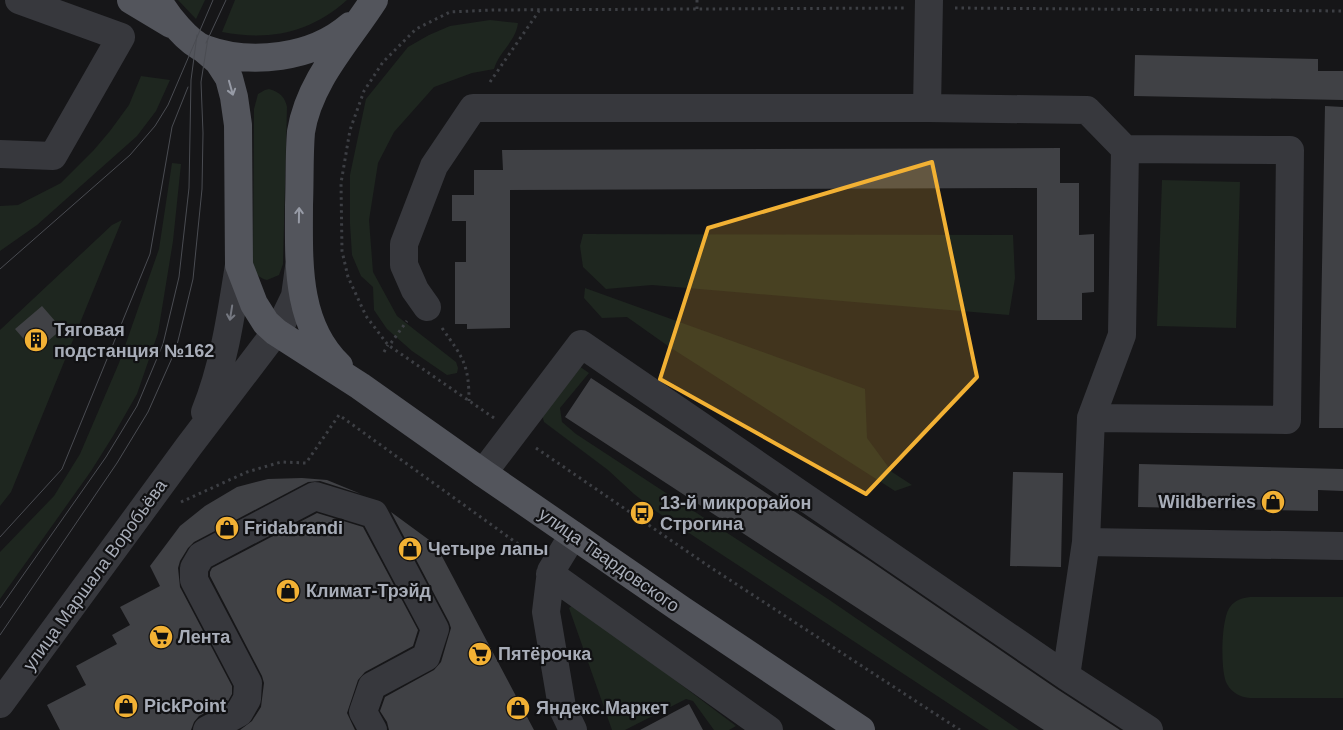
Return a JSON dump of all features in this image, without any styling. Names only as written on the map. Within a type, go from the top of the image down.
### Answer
[{"type":"main road","points":[[131,0],[180,30]]},
{"type":"main road","points":[[158,0],[180,30]]},
{"type":"main road","points":[[204,49],[242,56],[288,55],[315,47],[340,34],[374,4]]},
{"type":"main road","name":"улица Твардовского","points":[[360,386],[334,361],[317,336],[308,314],[301,287],[299,263],[300,141],[304,115],[312,95],[346,40],[374,4]]},
{"type":"main road","name":"улица Твардовского","points":[[180,30],[218,61],[229,78],[238,125],[239,265],[254,304],[266,323],[276,332],[360,386],[573,535],[860,730]]},
{"type":"street","points":[[0,154],[53,156],[121,37],[19,0]]},
{"type":"street","points":[[927,108],[929,4]]},
{"type":"street","points":[[418,313],[415,290],[404,265],[404,244],[434,166],[473,108],[1087,110],[1124,149],[1122,335],[1091,418],[1086,542],[1066,676]]},
{"type":"street","points":[[1091,418],[1287,420],[1290,150],[1124,149]]},
{"type":"street","name":"улица Маршала Воробьёва","points":[[0,704],[189,446],[276,332],[295,296],[299,263]]},
{"type":"street","name":"улица Маршала Воробьёва","points":[[189,446],[208,405],[217,378],[239,265]]},
{"type":"street","points":[[483,473],[581,344],[1066,676],[1150,730]]},
{"type":"street","points":[[207,730],[239,713],[247,699],[248,683],[194,580],[194,568],[201,556],[315,496],[374,514],[435,629],[426,657],[372,686],[363,712],[373,730]]},
{"type":"street","points":[[545,566],[552,568],[573,535]]},
{"type":"street","points":[[1086,542],[1343,546]]},
{"type":"street","points":[[545,566],[547,622],[562,707],[573,730]]},
{"type":"street","points":[[545,566],[769,730]]},
{"type":"path","points":[[697,0],[697,10],[929,4],[1343,12]]},
{"type":"path","points":[[473,108],[539,10]]},
{"type":"path","points":[[384,352],[418,313],[461,356],[469,378],[468,401]]},
{"type":"path","points":[[178,504],[248,472],[281,462],[306,463],[339,415],[545,566]]},
{"type":"highlighted area","points":[[932,162],[977,377],[866,494],[660,379],[708,228]]},
{"type":"shaded area","points":[[178,0],[205,0],[196,19]]},
{"type":"shaded area","points":[[235,0],[347,0],[319,20],[289,32],[273,35],[240,35],[222,32]]},
{"type":"shaded area","points":[[490,20],[518,23],[511,41],[494,69],[472,73],[434,87],[394,132],[378,163],[369,220],[373,272],[397,316],[456,362],[457,373],[447,375],[412,351],[387,329],[374,310],[373,287],[361,276],[352,255],[350,175],[366,99],[408,47],[450,26]]},
{"type":"shaded area","points":[[141,76],[170,80],[156,111],[137,136],[37,225],[0,251],[0,206],[18,205],[61,183],[110,131],[129,105]]},
{"type":"shaded area","points":[[269,89],[281,95],[287,107],[283,264],[279,275],[267,280],[257,274],[253,263],[254,109],[258,94]]},
{"type":"shaded area","points":[[172,163],[181,164],[173,241],[158,333],[137,394],[91,471],[0,599],[0,552],[54,496],[80,454],[119,363],[159,249]]},
{"type":"shaded area","points":[[1162,180],[1240,182],[1236,328],[1157,326]]},
{"type":"shaded area","points":[[122,220],[11,492],[0,506],[0,330],[112,225]]},
{"type":"shaded area","points":[[583,234],[1013,235],[1015,278],[1009,315],[652,285],[606,289],[583,267],[580,246]]},
{"type":"shaded area","points":[[585,288],[865,389],[867,438],[892,472],[912,485],[895,491],[668,346],[627,317],[602,318],[584,298]]},
{"type":"shaded area","points":[[579,366],[589,373],[560,408],[562,422],[576,434],[828,599],[1019,730],[989,730],[657,512],[608,470],[544,422],[540,408]]},
{"type":"shaded area","points":[[1250,597],[1343,597],[1343,698],[1250,698],[1240,696],[1231,690],[1225,678],[1222,657],[1225,622],[1227,613],[1234,603]]},
{"type":"shaded area","points":[[574,604],[736,726],[729,730],[714,730],[693,701],[686,699],[625,730],[612,730],[569,608]]},
{"type":"building","points":[[1135,55],[1318,59],[1318,71],[1343,71],[1343,100],[1134,96]]},
{"type":"building","points":[[1325,106],[1343,107],[1343,428],[1319,428]]},
{"type":"building","points":[[1060,148],[1060,183],[1079,183],[1079,235],[1094,234],[1094,292],[1082,293],[1082,320],[1037,320],[1037,188],[510,190],[510,328],[467,329],[467,324],[455,324],[455,262],[466,262],[466,221],[452,221],[452,195],[474,195],[474,170],[503,170],[502,150]]},
{"type":"building","name":"Тяговая подстанция №162","points":[[42,306],[62,329],[35,352],[15,329]]},
{"type":"building","points":[[591,378],[870,561],[1120,730],[1044,730],[565,417]]},
{"type":"building","points":[[1139,464],[1343,469],[1343,491],[1318,490],[1318,511],[1138,507]]},
{"type":"building","points":[[1013,472],[1063,473],[1061,567],[1010,566]]},
{"type":"building","points":[[302,478],[327,480],[361,494],[320,481],[308,482],[194,542],[180,561],[178,568],[180,587],[232,686],[232,694],[228,701],[199,716],[191,730],[60,730],[47,705],[86,685],[76,666],[117,644],[112,635],[130,625],[120,607],[160,586],[150,566],[180,526],[205,506],[237,487],[268,479]]},
{"type":"building","points":[[391,512],[436,545],[534,730],[389,730],[387,722],[380,711],[385,697],[434,670],[441,662],[451,628]]},
{"type":"building","points":[[317,513],[363,527],[418,630],[413,646],[365,672],[358,680],[347,713],[355,730],[240,730],[252,721],[261,707],[264,683],[210,576],[210,572],[212,568]]},
{"type":"building","points":[[689,704],[703,730],[640,730]]},
{"type":"tram line","points":[[0,269],[130,155],[155,126],[168,105],[213,0]]},
{"type":"tram line","points":[[206,43],[226,0]]},
{"type":"tram line","points":[[0,608],[106,457],[137,406],[163,344],[179,277],[189,188],[191,80],[197,35]]},
{"type":"tram line","points":[[0,635],[117,463],[148,412],[176,349],[193,279],[202,189],[203,133],[201,82],[208,38]]},
{"type":"tram line","points":[[0,537],[62,469],[150,254],[172,127],[188,87]]},
{"type":"place","name":"Тяговая подстанция №162","points":[[36,340]]},
{"type":"place","name":"Wildberries","points":[[1273,502]]},
{"type":"place","name":"13-й микрорайон Строгина","points":[[642,513]]},
{"type":"place","name":"Fridabrandi","points":[[227,528]]},
{"type":"place","name":"Четыре лапы","points":[[410,549]]},
{"type":"place","name":"Климат-Трэйд","points":[[288,591]]},
{"type":"place","name":"Лента","points":[[161,637]]},
{"type":"place","name":"Пятёрочка","points":[[480,654]]},
{"type":"place","name":"PickPoint","points":[[126,706]]},
{"type":"place","name":"Яндекс.Маркет","points":[[518,708]]}]
